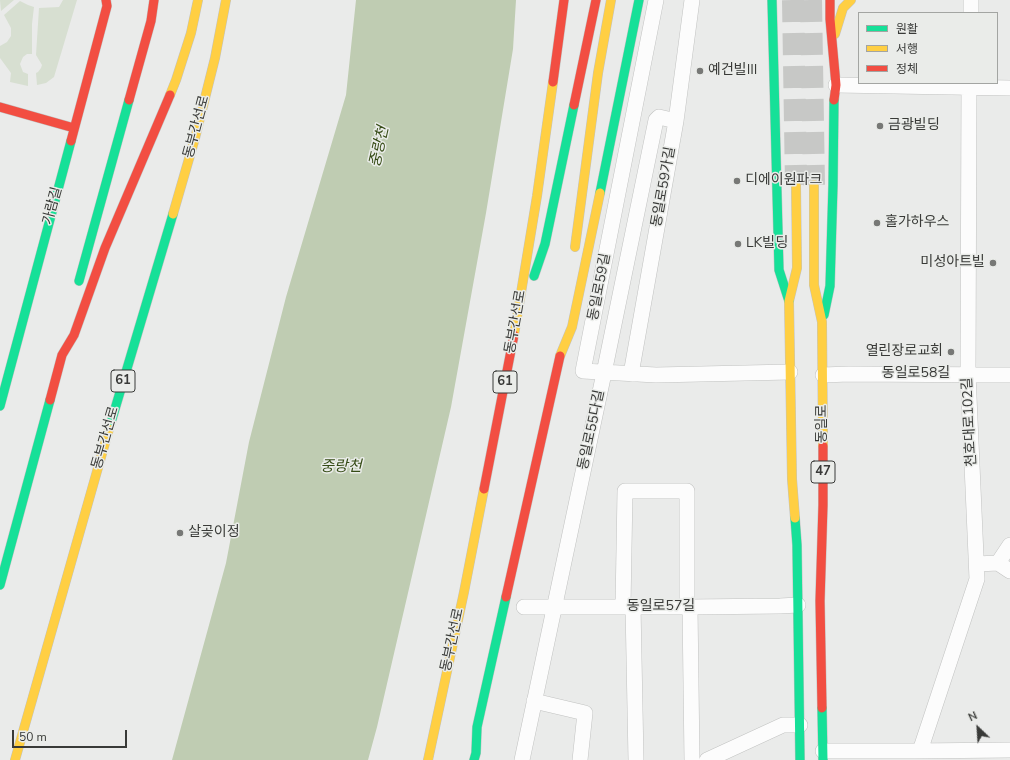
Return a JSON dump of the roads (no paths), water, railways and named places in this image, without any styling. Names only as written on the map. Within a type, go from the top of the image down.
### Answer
[{"type":"main road","points":[[76,294],[151,21],[154,0]]},
{"type":"main road","points":[[62,355],[74,335],[105,248],[176,80],[191,33],[198,0]]},
{"type":"main road","name":"동부간선로","points":[[15,760],[108,433],[195,138],[215,58],[226,0]]},
{"type":"main road","name":"동부간선로","points":[[428,760],[464,592],[516,326],[537,196],[564,0]]},
{"type":"main road","points":[[516,326],[545,244],[592,12],[596,0]]},
{"type":"main road","points":[[573,258],[598,73],[611,0]]},
{"type":"main road","points":[[561,351],[572,327],[639,0]]},
{"type":"main road","points":[[772,0],[780,270],[789,302]]},
{"type":"main road","points":[[822,322],[830,286],[834,185],[833,104],[836,85],[830,19],[830,0]]},
{"type":"main road","points":[[833,41],[843,8],[851,0]]},
{"type":"main road","name":"가람길","points":[[0,406],[108,2]]},
{"type":"main road","points":[[5,111],[74,128]]},
{"type":"main road","name":"동일로","points":[[814,184],[814,285],[822,322],[823,375],[824,505],[820,601],[823,755]]},
{"type":"main road","name":"47","points":[[796,185],[797,268],[789,302],[792,479],[797,545],[800,760]]},
{"type":"main road","points":[[474,760],[476,753],[477,727],[482,702],[561,351],[562,327]]},
{"type":"main road","points":[[0,585],[62,355],[66,332]]},
{"type":"main road","points":[[466,750],[477,727]]},
{"type":"street","name":"동일로59길","points":[[656,0],[583,371],[604,373],[691,375],[790,372]]},
{"type":"street","name":"동일로59가길","points":[[632,374],[676,121],[692,0]]},
{"type":"street","points":[[971,0],[971,12]]},
{"type":"street","points":[[836,85],[969,85],[1010,88]]},
{"type":"street","name":"천호대로102길","points":[[916,754],[977,578],[968,374],[969,85]]},
{"type":"street","name":"동일로55다길","points":[[522,760],[656,120],[659,117],[676,121]]},
{"type":"street","name":"동일로58길","points":[[823,375],[1010,375]]},
{"type":"street","points":[[636,760],[624,491],[687,491],[692,760]]},
{"type":"street","points":[[977,564],[1004,567],[1010,545]]},
{"type":"street","name":"동일로57길","points":[[524,607],[798,605]]},
{"type":"street","points":[[534,702],[586,713],[580,760]]},
{"type":"street","points":[[707,760],[783,725],[800,725]]},
{"type":"street","points":[[823,755],[916,754],[971,756],[1010,750]]},
{"type":"water","name":"중랑천","points":[[356,0],[516,0],[513,49],[486,213],[451,407],[377,727],[368,760],[172,760],[226,563],[249,442],[286,297],[346,95]]},
{"type":"tunnel","points":[[793,0],[796,185]]},
{"type":"tunnel","points":[[811,0],[814,185]]},
{"type":"place","name":"예건빌III","points":[[700,71]]},
{"type":"place","name":"금광빌딩","points":[[880,126]]},
{"type":"place","name":"디에이원파크","points":[[737,181]]},
{"type":"place","name":"홀가하우스","points":[[877,223]]},
{"type":"place","name":"LK빌딩","points":[[738,244]]},
{"type":"place","name":"미성아트빌","points":[[993,263]]},
{"type":"place","name":"열린장로교회","points":[[951,352]]},
{"type":"place","name":"살곶이정","points":[[180,533]]}]
